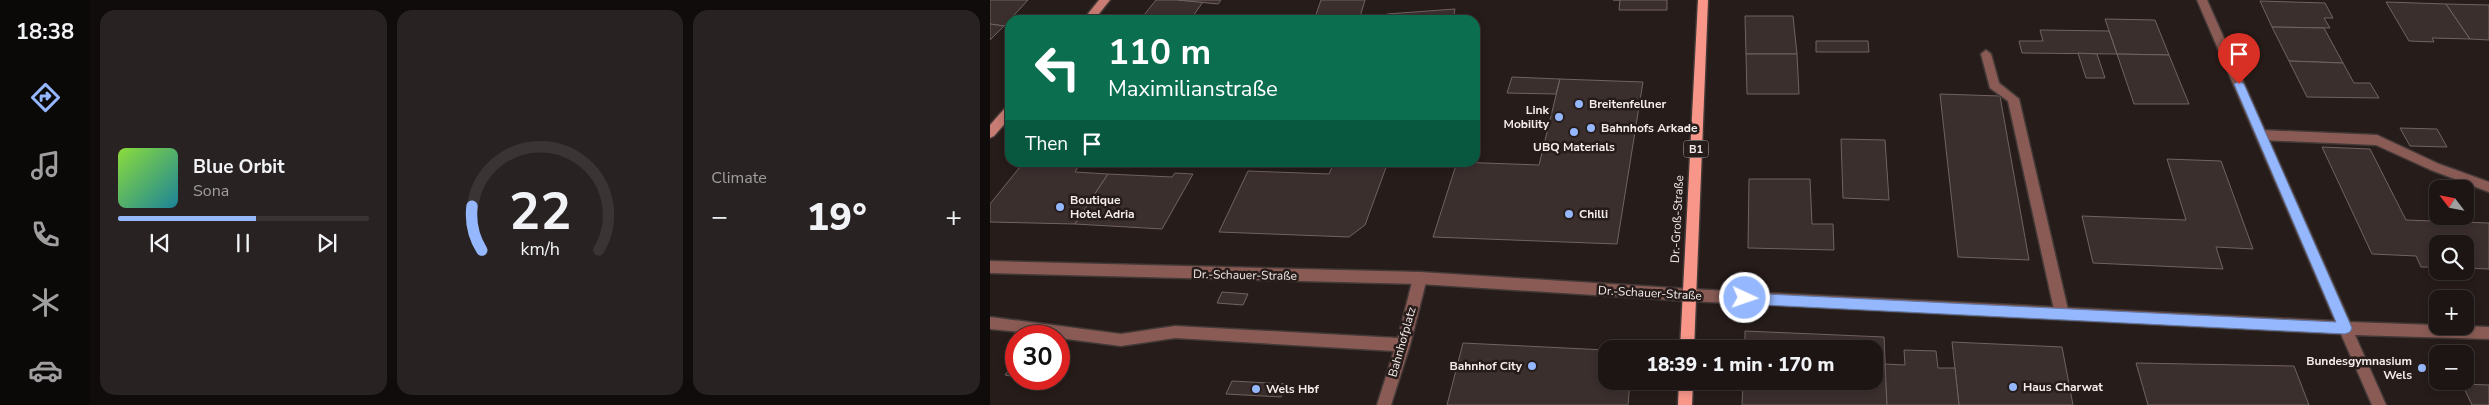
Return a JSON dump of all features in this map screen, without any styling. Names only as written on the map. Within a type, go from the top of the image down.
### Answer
[{"type":"main road","name":"Dr.-Groß-Straße","points":[[1687,340],[1703,0]]},
{"type":"main road","points":[[1685,405],[1686,390]]},
{"type":"street","points":[[1092,15],[1105,0]]},
{"type":"street","points":[[2202,0],[2379,405]]},
{"type":"street","points":[[1986,54],[1994,85],[2013,99],[2062,314]]},
{"type":"street","points":[[990,133],[1005,116]]},
{"type":"street","points":[[2261,135],[2377,140],[2435,167],[2489,187]]},
{"type":"street","name":"Dr.-Schauer-Straße","points":[[990,267],[1420,278],[1689,296],[2345,328],[2489,333]]},
{"type":"street","name":"Bahnhofplatz","points":[[1384,405],[1403,345],[1420,278]]},
{"type":"street","points":[[990,323],[1121,340],[1175,332],[1403,345]]},
{"type":"building","points":[[990,0],[1028,0],[1014,15],[1005,15],[1004,26],[990,24]]},
{"type":"building","points":[[1156,0],[1203,2],[1194,15],[1144,15]]},
{"type":"building","points":[[1178,0],[1221,0],[1218,4]]},
{"type":"building","points":[[1321,0],[1365,0],[1360,15],[1316,15]]},
{"type":"building","points":[[1620,0],[1667,0],[1667,10],[1619,10]]},
{"type":"building","points":[[2260,1],[2325,3],[2333,18],[2324,18],[2330,28],[2272,27]]},
{"type":"building","points":[[2386,2],[2446,4],[2470,39],[2432,38],[2434,42],[2409,41]]},
{"type":"building","points":[[2446,4],[2489,5],[2489,40],[2470,39]]},
{"type":"building","points":[[1455,9],[1454,15],[1387,14]]},
{"type":"building","points":[[1745,16],[1793,16],[1797,54],[1746,54]]},
{"type":"building","points":[[2105,19],[2155,20],[2169,55],[2117,54]]},
{"type":"building","points":[[990,24],[1004,26],[990,40]]},
{"type":"building","points":[[2272,27],[2324,28],[2343,63],[2289,61]]},
{"type":"building","points":[[2040,30],[2109,31],[2117,54],[2022,53],[2019,41],[2043,41]]},
{"type":"building","points":[[1816,41],[1868,41],[1869,52],[1816,52]]},
{"type":"building","points":[[2078,53],[2097,54],[2105,78],[2086,78]]},
{"type":"building","points":[[1746,54],[1797,54],[1799,94],[1747,94]]},
{"type":"building","points":[[2117,54],[2169,55],[2189,104],[2134,104]]},
{"type":"building","points":[[2289,61],[2343,63],[2354,83],[2370,83],[2379,98],[2307,97]]},
{"type":"building","points":[[1512,77],[1560,79],[1556,94],[1507,93]]},
{"type":"building","name":"Bahnhofs Arkade","points":[[1560,79],[1643,82],[1617,244],[1433,237],[1455,167],[1480,167],[1480,163],[1539,165]]},
{"type":"building","points":[[1940,94],[2000,96],[2029,260],[1958,257]]},
{"type":"building","points":[[2400,128],[2437,129],[2447,147],[2410,146]]},
{"type":"building","points":[[1841,139],[1885,140],[1889,200],[1843,198]]},
{"type":"building","points":[[2322,147],[2370,149],[2406,220],[2429,221],[2429,225],[2489,223],[2489,269],[2474,268],[2474,235],[2429,235],[2429,267],[2421,267],[2416,256],[2372,254]]},
{"type":"building","points":[[2167,159],[2221,161],[2253,249],[2216,247],[2223,269],[2093,263],[2082,216],[2186,220]]},
{"type":"building","points":[[1020,167],[1078,167],[1075,172],[1108,174],[1075,224],[990,222],[990,204]]},
{"type":"building","points":[[1332,167],[1386,167],[1365,225],[1349,237],[1219,232],[1248,171],[1329,174]]},
{"type":"building","points":[[1175,173],[1193,174],[1162,229],[1075,224],[1108,174],[1172,177]]},
{"type":"building","points":[[1749,179],[1810,179],[1812,224],[1833,224],[1834,250],[1748,248]]},
{"type":"building","points":[[1222,292],[1248,294],[1243,305],[1217,303]]},
{"type":"building","points":[[1745,331],[1884,337],[1887,405],[1742,405],[1743,390],[1883,390],[1883,340],[1745,340]]},
{"type":"building","name":"Haus Charwat","points":[[1952,342],[2062,347],[2073,405],[1959,405]]},
{"type":"building","name":"Bahnhof City","points":[[1463,343],[1598,350],[1598,390],[1629,390],[1628,405],[1447,405]]},
{"type":"building","points":[[1904,350],[1936,351],[1938,368],[1955,368],[1959,405],[1887,405],[1885,364],[1905,365]]},
{"type":"building","points":[[2136,363],[2294,366],[2309,405],[2148,405]]},
{"type":"building","name":"Wels Hbf","points":[[1232,381],[1287,384],[1281,397],[1226,394]]},
{"type":"building","points":[[2474,384],[2489,385],[2489,405],[2472,405],[2465,390],[2474,390]]},
{"type":"place","name":"Breitenfellner","points":[[1579,104]]},
{"type":"place","name":"Link Mobility","points":[[1559,117]]},
{"type":"place","name":"Bahnhofs Arkade","points":[[1591,128]]},
{"type":"place","name":"UBQ Materials","points":[[1574,132]]},
{"type":"place","name":"Boutique Hotel Adria","points":[[1060,207]]},
{"type":"place","name":"Chilli","points":[[1569,214]]},
{"type":"place","name":"Bahnhof City","points":[[1532,366]]},
{"type":"place","name":"Bundesgymnasium Wels","points":[[2422,368]]},
{"type":"place","name":"Haus Charwat","points":[[2013,387]]},
{"type":"place","name":"Wels Hbf","points":[[1256,389]]},
{"type":"route","points":[[1745,298],[2345,328],[2239,84]]}]
